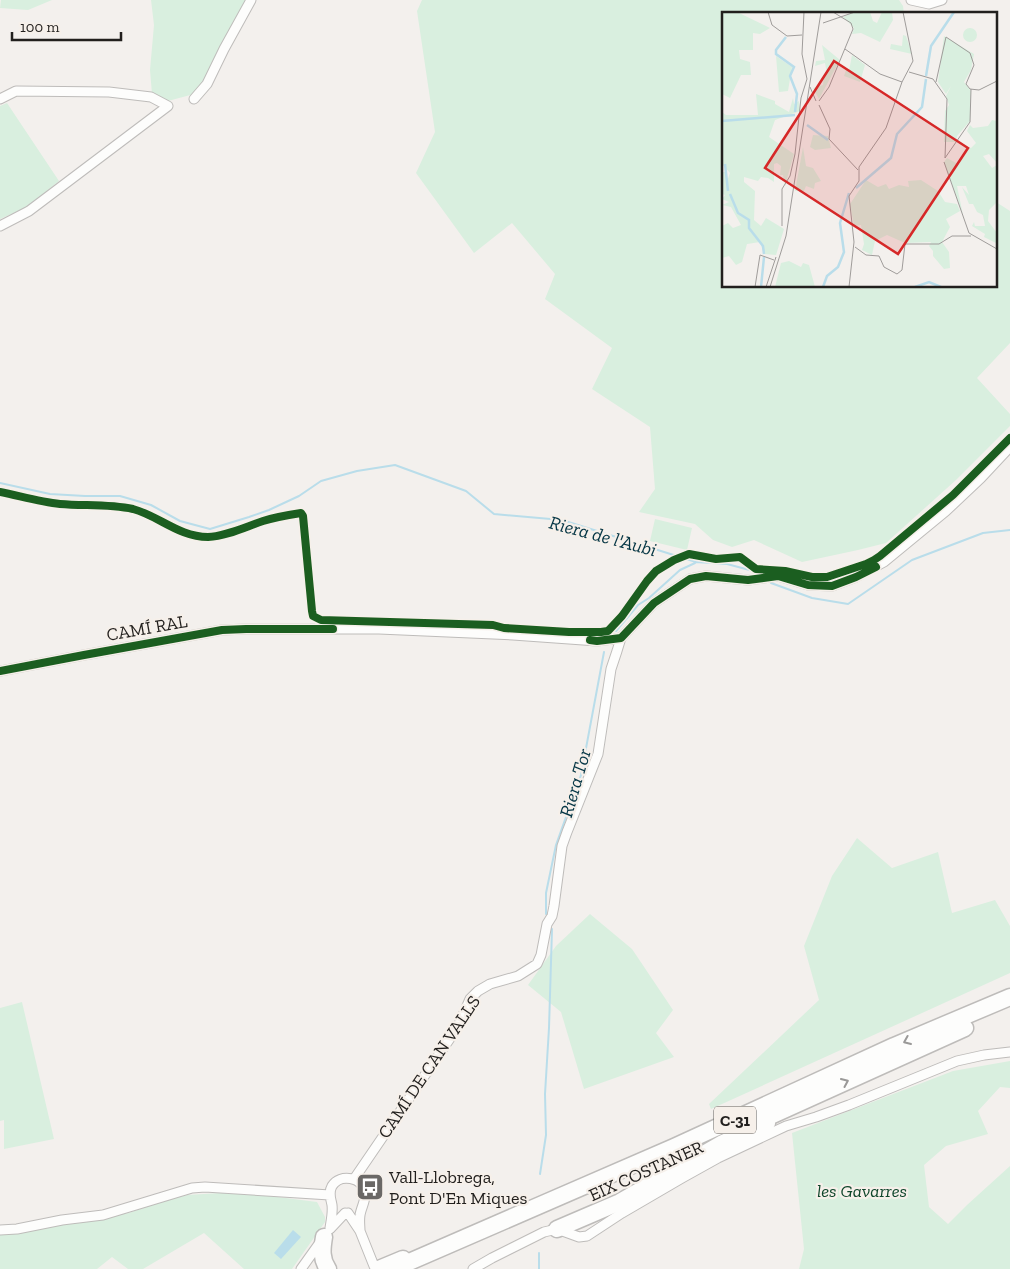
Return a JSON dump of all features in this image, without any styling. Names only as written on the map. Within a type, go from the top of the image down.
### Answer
[{"type":"highway","name":"C-31","points":[[393,1269],[674,1148],[894,1046],[1010,997]]},
{"type":"highway","name":"EIX COSTANER","points":[[418,1269],[675,1159],[1010,1009]]},
{"type":"highway","points":[[557,1229],[577,1229],[723,1143],[788,1113],[800,1102]]},
{"type":"highway","points":[[327,1233],[322,1254],[323,1261],[328,1269]]},
{"type":"highway","points":[[376,1268],[469,1237]]},
{"type":"street","points":[[194,99],[207,84],[251,0]]},
{"type":"street","points":[[911,0],[929,4],[942,0]]},
{"type":"street","points":[[0,99],[16,91],[109,92],[151,97],[168,106],[29,211],[0,226]]},
{"type":"street","points":[[621,638],[654,603],[690,579],[706,576],[748,580],[778,576],[808,585],[832,586],[856,578],[884,562],[946,511],[1010,447]]},
{"type":"street","name":"CAMÍ RAL","points":[[0,671],[222,630],[238,629],[379,629],[597,641],[621,638]]},
{"type":"street","name":"CAMÍ DE CAN VALLS","points":[[354,1179],[456,1029],[470,999],[478,991],[490,984],[518,976],[537,964],[541,955],[547,924],[552,916],[562,846],[598,754],[611,669],[621,638]]},
{"type":"street","points":[[577,1229],[586,1236],[718,1158],[786,1126],[849,1105],[957,1061],[1010,1052]]},
{"type":"street","points":[[327,1233],[332,1216],[331,1199],[333,1186],[344,1178],[358,1181],[364,1189],[360,1231]]},
{"type":"street","points":[[0,1230],[17,1229],[62,1220],[103,1216],[192,1188],[205,1187],[331,1199]]},
{"type":"street","points":[[331,1199],[338,1210],[347,1213],[360,1231],[376,1268]]},
{"type":"street","points":[[301,1269],[327,1233],[347,1213],[357,1210],[362,1205]]},
{"type":"street","points":[[473,1269],[544,1232],[557,1229]]},
{"type":"green space","points":[[1,0],[52,0],[28,10],[0,8]]},
{"type":"green space","points":[[151,0],[250,0],[205,84],[194,94],[168,101],[152,94],[150,70],[154,25]]},
{"type":"green space","points":[[422,0],[899,0],[903,6],[904,12],[722,12],[722,288],[998,288],[998,203],[1010,211],[1010,343],[977,378],[1010,414],[1010,426],[956,480],[886,543],[858,550],[802,562],[754,540],[732,547],[713,540],[695,524],[639,512],[655,489],[650,427],[592,389],[612,348],[545,299],[555,274],[512,223],[474,253],[416,173],[435,132],[417,11]]},
{"type":"green space","points":[[7,103],[59,181],[27,207],[0,219],[0,106]]},
{"type":"green space","points":[[655,519],[692,528],[687,550],[650,541]]},
{"type":"green space","points":[[857,838],[892,868],[938,852],[952,913],[995,900],[1010,926],[1010,973],[711,1109],[709,1104],[819,1000],[804,946],[832,876]]},
{"type":"green space","points":[[590,914],[632,949],[673,1010],[656,1033],[674,1057],[584,1089],[561,1012],[528,985],[556,946]]},
{"type":"green space","points":[[22,1002],[54,1139],[4,1149],[4,1120],[0,1121],[0,1008]]},
{"type":"green space","name":"les Gavarres","points":[[1010,1061],[1010,1088],[1000,1087],[978,1111],[988,1134],[946,1146],[924,1165],[929,1207],[948,1224],[1010,1166],[1010,1269],[799,1269],[804,1249],[792,1133],[953,1071]]},
{"type":"green space","points":[[238,1192],[317,1202],[325,1217],[325,1222],[292,1269],[244,1269],[204,1233],[143,1269],[128,1269],[112,1257],[97,1269],[0,1269],[0,1231],[129,1213],[187,1195]]},
{"type":"water","points":[[293,1230],[301,1237],[281,1259],[274,1253]]},
{"type":"waterway","name":"Riera de l'Aubi","points":[[0,483],[50,494],[120,496],[151,505],[180,521],[210,529],[269,510],[299,496],[321,481],[357,471],[395,465],[466,491],[494,514],[562,520],[696,562],[727,564],[757,572]]},
{"type":"waterway","name":"Riera de l'Aubi","points":[[771,583],[812,598],[848,604],[912,560],[983,533],[1010,530]]},
{"type":"waterway","name":"Riera Tor","points":[[616,631],[638,605],[649,598],[680,570],[695,563]]},
{"type":"waterway","name":"Riera Tor","points":[[546,914],[546,893],[556,845],[581,775],[604,652]]},
{"type":"waterway","name":"Riera Tor","points":[[540,1174],[546,1135],[545,1094],[552,929]]},
{"type":"waterway","name":"Riera Tor","points":[[539,1253],[539,1269]]},
{"type":"cycle path","points":[[0,492],[52,503],[115,506],[133,509],[188,534],[208,537],[229,533],[272,518],[301,513],[303,516],[312,611],[313,616],[321,620],[493,625],[504,628],[601,632],[608,631],[622,616],[656,571],[674,560],[689,554],[716,559],[740,557],[756,569],[785,571],[812,577],[827,577],[866,564],[880,556],[953,495],[1010,438]]},
{"type":"cycle path","points":[[590,640],[621,638],[654,603],[690,579],[706,576],[748,580],[778,576],[808,585],[832,586],[876,567]]},
{"type":"cycle path","points":[[0,671],[222,630],[333,629]]},
{"type":"place","name":"Vall-Llobrega, Pont D'En Miques","points":[[370,1187]]}]
